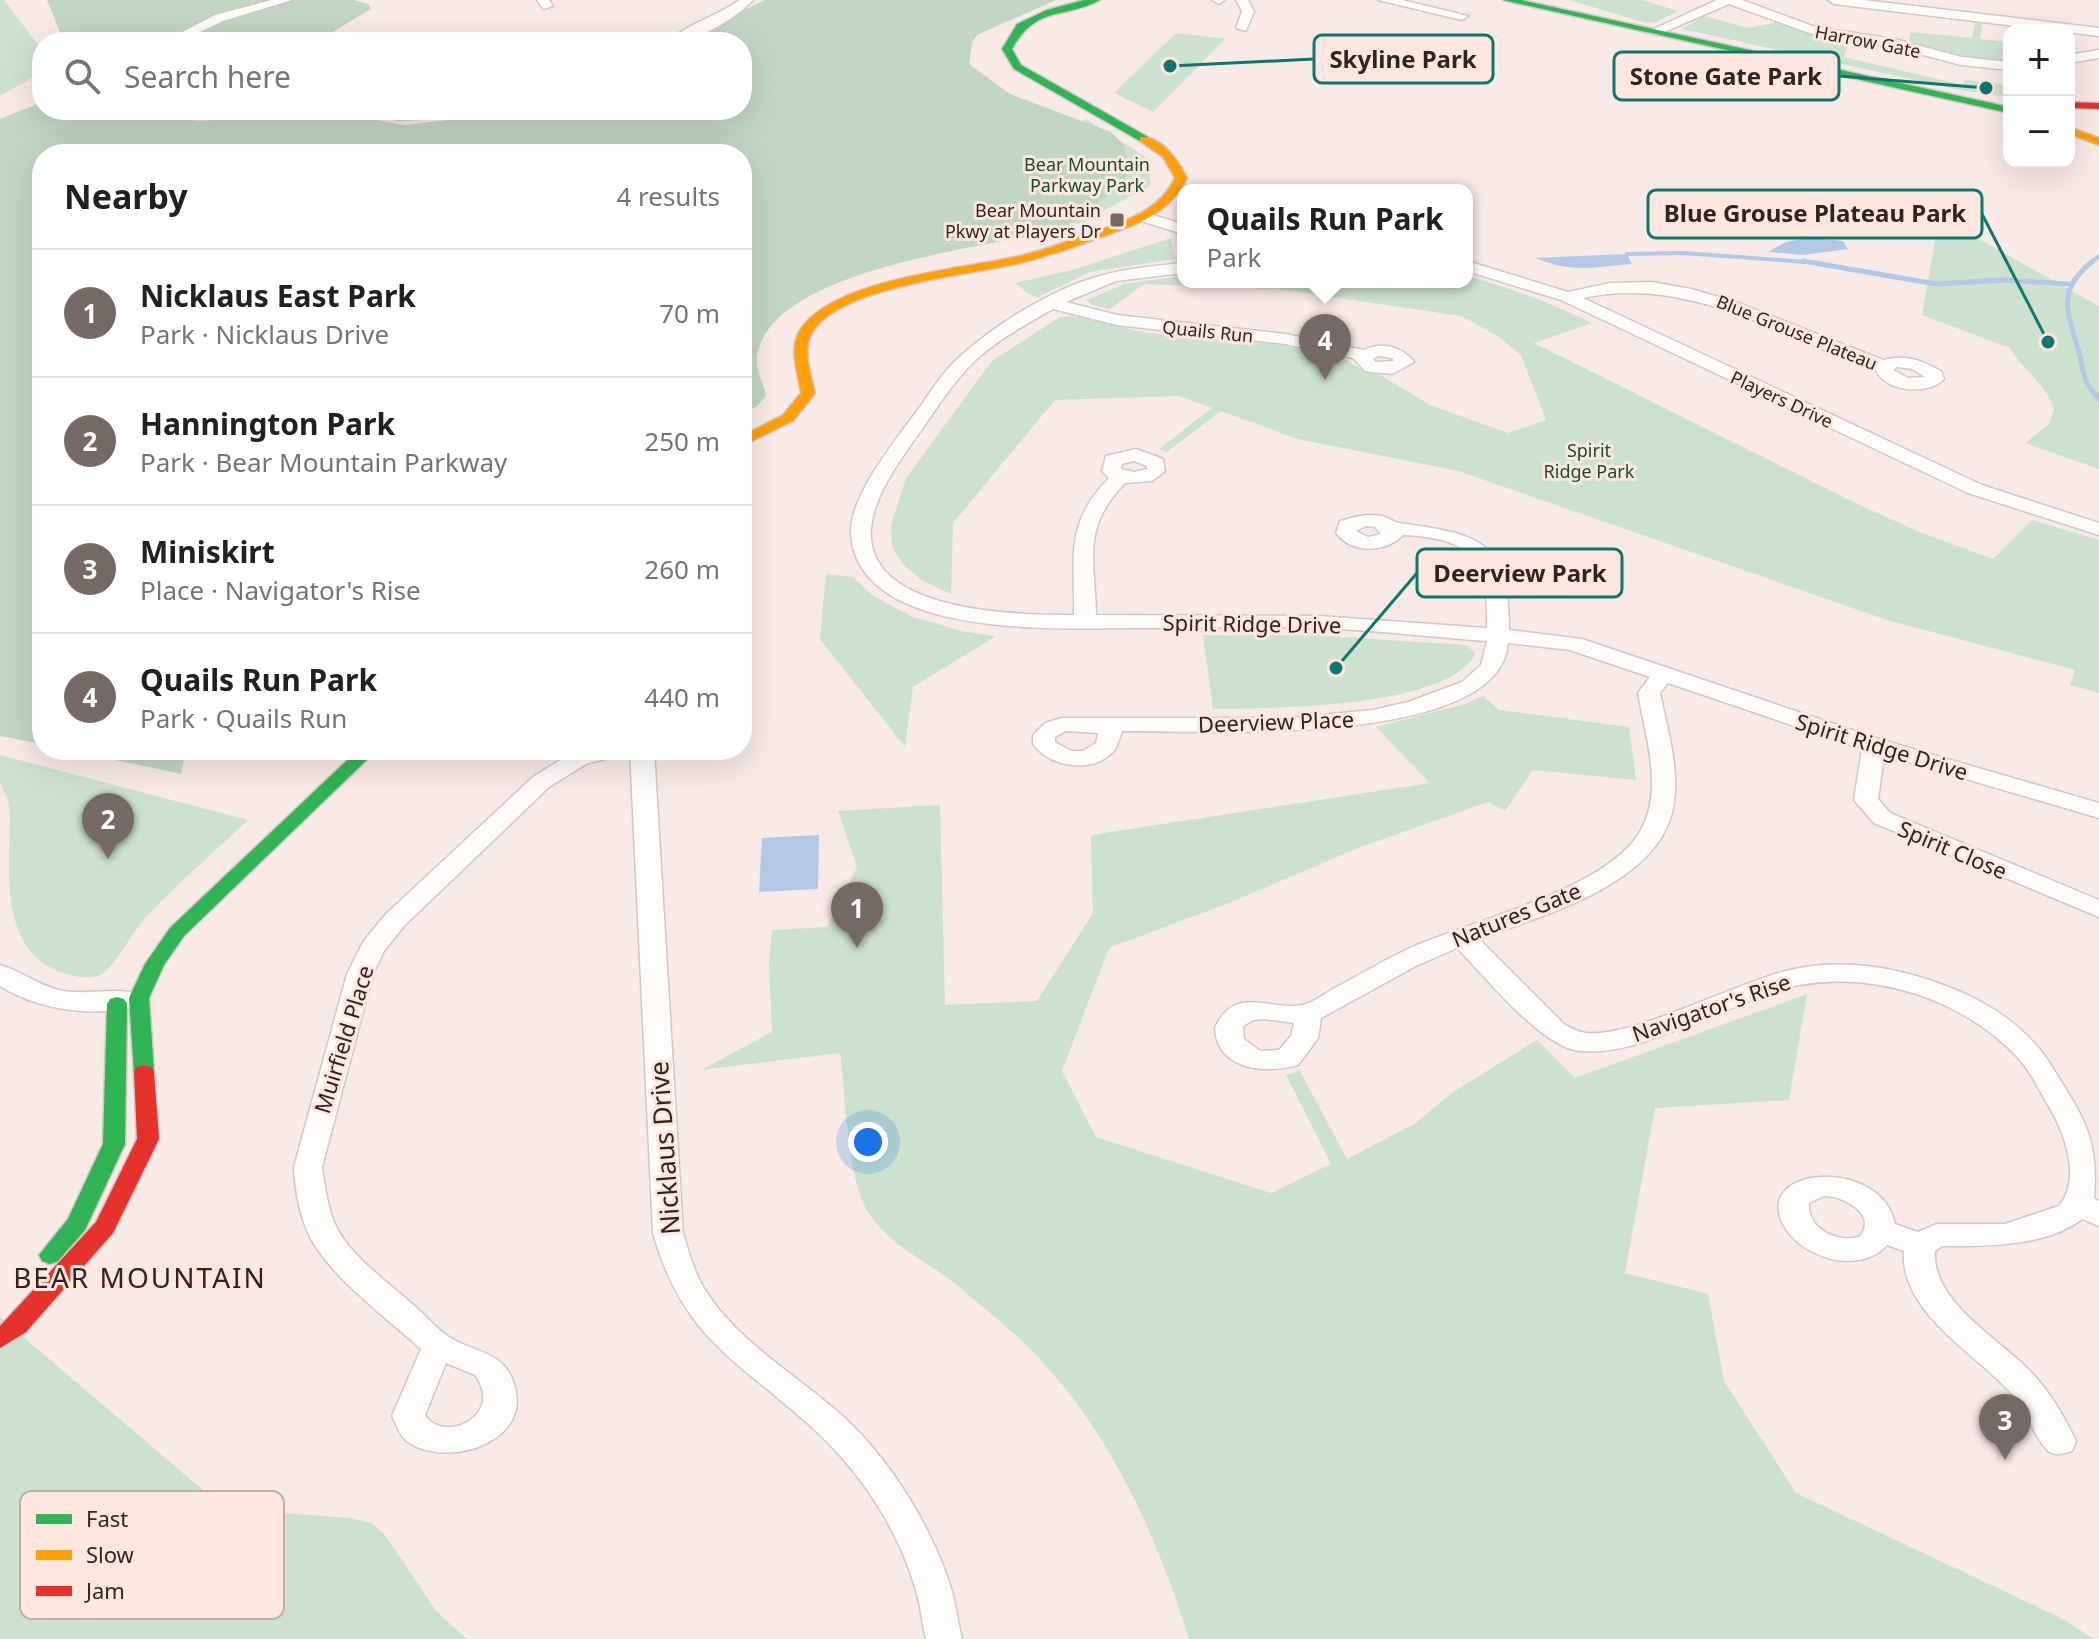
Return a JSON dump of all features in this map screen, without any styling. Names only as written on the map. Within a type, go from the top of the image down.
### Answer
[{"type":"street","points":[[190,32],[219,18],[286,0]]},
{"type":"street","points":[[691,32],[727,16],[747,0]]},
{"type":"street","points":[[1095,0],[1050,12],[1020,26],[1007,49],[1017,67],[1163,150],[1174,161],[1181,178],[1180,184]]},
{"type":"street","points":[[1116,0],[1060,14],[1030,27],[1019,49],[1029,66],[1174,148],[1193,169],[1195,184]]},
{"type":"street","points":[[1242,0],[1248,11],[1242,28]]},
{"type":"street","points":[[1384,0],[1462,16]]},
{"type":"street","points":[[1508,0],[1918,85],[2003,99]]},
{"type":"street","points":[[1525,0],[2003,109]]},
{"type":"street","points":[[1656,31],[1729,0]]},
{"type":"street","name":"Harrow Gate","points":[[1729,0],[1812,30],[1894,43],[1961,61],[2003,65]]},
{"type":"street","points":[[1834,0],[2099,32]]},
{"type":"street","points":[[1893,7],[1891,15],[1899,26],[1894,43]]},
{"type":"street","points":[[2075,58],[2099,54]]},
{"type":"street","points":[[2075,105],[2099,106]]},
{"type":"street","points":[[2075,132],[2099,142]]},
{"type":"street","points":[[752,437],[788,418],[808,393],[801,353],[807,328],[835,306],[874,291],[1037,255],[1150,219],[1177,189]]},
{"type":"street","points":[[752,446],[801,421],[825,393],[814,352],[820,330],[845,309],[882,295],[1023,266],[1177,207]]},
{"type":"street","points":[[1150,219],[1177,227]]},
{"type":"street","name":"Players Drive","points":[[1473,268],[1567,297],[1975,489],[2099,529]]},
{"type":"street","name":"Spirit Ridge Drive","points":[[1177,269],[1097,281],[1052,304],[984,346],[961,366],[880,475],[861,533],[867,556],[885,580],[920,601],[965,615],[1008,621],[1319,622],[1498,634],[1574,644],[1874,745],[2099,811]]},
{"type":"street","name":"Blue Grouse Plateau","points":[[1567,297],[1602,288],[1636,286],[1703,295],[1736,305],[1856,359],[1885,367]]},
{"type":"street","name":"Quails Run","points":[[1052,304],[1117,320],[1285,339],[1364,355]]},
{"type":"street","points":[[1085,621],[1082,531],[1087,516],[1121,476]]},
{"type":"street","points":[[1391,529],[1425,529],[1442,533],[1467,544],[1484,558],[1494,575],[1498,634]]},
{"type":"street","name":"Deerview Place","points":[[1110,728],[1122,724],[1308,723],[1369,718],[1452,695],[1477,682],[1493,665],[1498,634]]},
{"type":"street","name":"Natures Gate","points":[[1309,1013],[1416,955],[1579,891],[1626,862],[1652,835],[1665,796],[1649,693],[1662,675]]},
{"type":"street","name":"Spirit Close","points":[[1874,745],[1866,800],[1882,818],[2099,909]]},
{"type":"street","points":[[138,957],[151,936],[335,760]]},
{"type":"street","points":[[39,1267],[77,1224],[114,1144],[128,993],[155,964],[177,932],[358,760]]},
{"type":"street","name":"Muirfield Place","points":[[438,1346],[345,1261],[324,1235],[310,1189],[308,1167],[313,1138],[360,974],[372,948],[395,920],[541,782],[576,760]]},
{"type":"street","name":"Nicklaus Drive","points":[[643,760],[668,1233],[674,1261],[689,1295],[725,1339],[799,1396],[839,1433],[870,1469],[901,1517],[934,1590],[944,1639]]},
{"type":"street","name":"Navigator's Rise","points":[[1461,936],[1555,1031],[1566,1038],[1593,1043],[1617,1041],[1791,978],[1812,974],[1852,973],[1917,985],[1959,1001],[1996,1022],[2031,1054],[2079,1134],[2088,1209],[2005,1235],[1937,1235],[1920,1245]]},
{"type":"street","points":[[0,974],[17,987],[65,1001],[128,993]]},
{"type":"street","points":[[0,1339],[18,1325],[105,1227],[148,1139],[128,993]]},
{"type":"street","points":[[1882,1231],[1920,1245],[1916,1257],[1918,1268],[1943,1308],[1969,1338],[2022,1383],[2060,1441]]},
{"type":"green space","points":[[0,0],[4,0],[32,37],[32,78],[0,96]]},
{"type":"green space","points":[[47,0],[354,0],[368,4],[371,9],[333,32],[60,32]]},
{"type":"green space","points":[[765,0],[1056,0],[977,35],[972,43],[969,64],[1010,94],[1111,132],[1123,144],[1131,171],[1098,203],[1061,229],[904,262],[826,288],[793,306],[769,328],[757,355],[758,371],[766,396],[752,409],[752,144],[32,144],[32,742],[0,736],[0,119],[32,106],[32,120],[377,120],[405,125],[448,120],[752,120],[752,32],[707,32],[716,24]]},
{"type":"green space","points":[[1569,0],[1642,0],[1678,11],[1656,22],[1646,23]]},
{"type":"green space","points":[[1704,16],[1749,28],[1778,22],[1815,35],[1849,41],[1844,57],[1963,85],[1965,80],[2003,84],[2003,96],[1960,90],[1682,29]]},
{"type":"green space","points":[[1976,18],[1983,19],[1980,39],[2003,41],[2003,61],[1965,58],[1909,41],[1911,32],[1972,38]]},
{"type":"green space","points":[[1176,33],[1225,39],[1153,112],[1114,93]]},
{"type":"green space","name":"Bear Mountain Parkway Park","points":[[1086,119],[1150,160],[1150,186],[1079,224],[989,211]]},
{"type":"green space","points":[[1939,217],[2099,306],[2099,469],[2025,443],[2049,424],[2054,409],[2045,391],[2010,348],[1922,315]]},
{"type":"green space","points":[[1171,238],[1175,259],[1090,272],[1038,297],[1015,283],[1072,270]]},
{"type":"green space","points":[[1177,277],[1177,285],[1144,284],[1110,309],[1092,305],[1087,300],[1124,284]]},
{"type":"green space","name":"Spirit Ridge Park","points":[[1473,278],[1515,291],[1592,323],[1534,343],[1853,502],[1922,533],[1993,559],[2032,520],[2099,540],[2099,693],[2070,685],[2075,670],[1887,620],[1458,471],[1297,439],[1221,411],[1167,452],[1159,449],[1212,408],[1179,396],[1055,400],[953,523],[951,594],[921,580],[903,564],[892,547],[891,525],[906,478],[992,361],[1060,317],[1073,316],[1147,333],[1274,344],[1340,356],[1363,370],[1377,373],[1430,405],[1508,433],[1546,420],[1521,355],[1498,336],[1461,316],[1278,289],[1251,288],[1473,288]]},
{"type":"green space","points":[[826,574],[853,577],[873,596],[911,616],[961,631],[996,636],[913,687],[905,747],[820,639]]},
{"type":"green space","points":[[1203,635],[1313,635],[1465,645],[1475,655],[1457,673],[1429,686],[1394,696],[1313,706],[1213,709]]},
{"type":"green space","points":[[1483,696],[1499,710],[1629,727],[1636,780],[1533,770],[1505,811],[1488,802],[1358,848],[1229,903],[1109,948],[1062,1071],[1096,1137],[1271,1193],[1331,1164],[1286,1075],[1300,1071],[1347,1159],[1414,1124],[1453,1092],[1537,1040],[1575,1078],[1807,994],[1789,1100],[1655,1108],[1625,1273],[1708,1294],[1724,1381],[1796,1493],[2063,1619],[2094,1639],[1189,1639],[1175,1595],[1139,1510],[1118,1468],[1068,1392],[1004,1325],[948,1278],[885,1233],[869,1213],[856,1180],[848,1137],[840,1053],[701,1070],[772,1032],[769,965],[772,930],[827,927],[857,867],[838,811],[940,805],[945,1005],[1037,1001],[1093,913],[1091,835],[1430,783],[1376,727],[1465,704]]},
{"type":"green space","points":[[0,755],[248,820],[146,917],[107,970],[92,977],[71,975],[41,961],[27,947],[18,929],[12,908],[10,816],[8,800],[0,783]]},
{"type":"green space","points":[[115,760],[184,760],[181,774]]},
{"type":"green space","points":[[0,1317],[204,1491],[20,1491],[20,1619],[284,1619],[284,1513],[350,1518],[372,1523],[385,1535],[437,1612],[467,1639],[0,1639]]},
{"type":"water","points":[[1809,238],[1843,241],[1848,249],[1803,255],[1768,252],[1786,242]]},
{"type":"water","points":[[1627,254],[1632,264],[1594,267],[1561,266],[1535,258]]},
{"type":"water","points":[[819,835],[818,889],[759,892],[762,838]]},
{"type":"waterway","points":[[1627,254],[1683,253],[1811,262]]},
{"type":"waterway","points":[[2090,263],[2099,256]]},
{"type":"waterway","points":[[1803,261],[1811,262]]},
{"type":"waterway","points":[[2093,261],[2081,272],[2069,291],[2068,312],[2084,376],[2099,399]]},
{"type":"waterway","points":[[1811,262],[1820,263]]},
{"type":"waterway","points":[[1811,262],[1936,284],[2004,280],[2069,284]]},
{"type":"traffic: fast","points":[[1095,0],[1050,12],[1020,26],[1007,49],[1017,67],[1144,139]]},
{"type":"traffic: fast","points":[[1508,0],[2003,109]]},
{"type":"traffic: fast","points":[[144,1072],[139,998],[155,964],[177,932],[358,760]]},
{"type":"traffic: fast","points":[[50,1255],[77,1224],[114,1144],[117,1004]]},
{"type":"traffic: slow","points":[[2075,132],[2099,142]]},
{"type":"traffic: slow","points":[[1144,139],[1167,155],[1175,165],[1181,178],[1178,184]]},
{"type":"traffic: slow","points":[[752,437],[788,418],[808,393],[802,355],[805,333],[818,317],[840,303],[901,283],[1040,254],[1128,224],[1160,207],[1177,187]]},
{"type":"traffic: jam","points":[[2075,105],[2099,106]]},
{"type":"traffic: jam","points":[[0,1339],[18,1325],[105,1227],[148,1139],[144,1072]]},
{"type":"place","name":"Skyline Park","points":[[1170,66]]},
{"type":"place","name":"Stone Gate Park","points":[[1986,88]]},
{"type":"place","name":"Bear Mountain Pkwy at Players Dr","points":[[1117,220]]},
{"type":"place","name":"Blue Grouse Plateau Park","points":[[2048,342]]},
{"type":"place","name":"Quails Run Park","points":[[1325,380]]},
{"type":"place","name":"Deerview Park","points":[[1336,668]]},
{"type":"place","name":"Hannington Park","points":[[108,859]]},
{"type":"place","name":"Nicklaus East Park","points":[[857,948]]},
{"type":"place","name":"Miniskirt","points":[[2005,1460]]},
{"type":"district","name":"BEAR MOUNTAIN","points":[[140,1277]]}]
